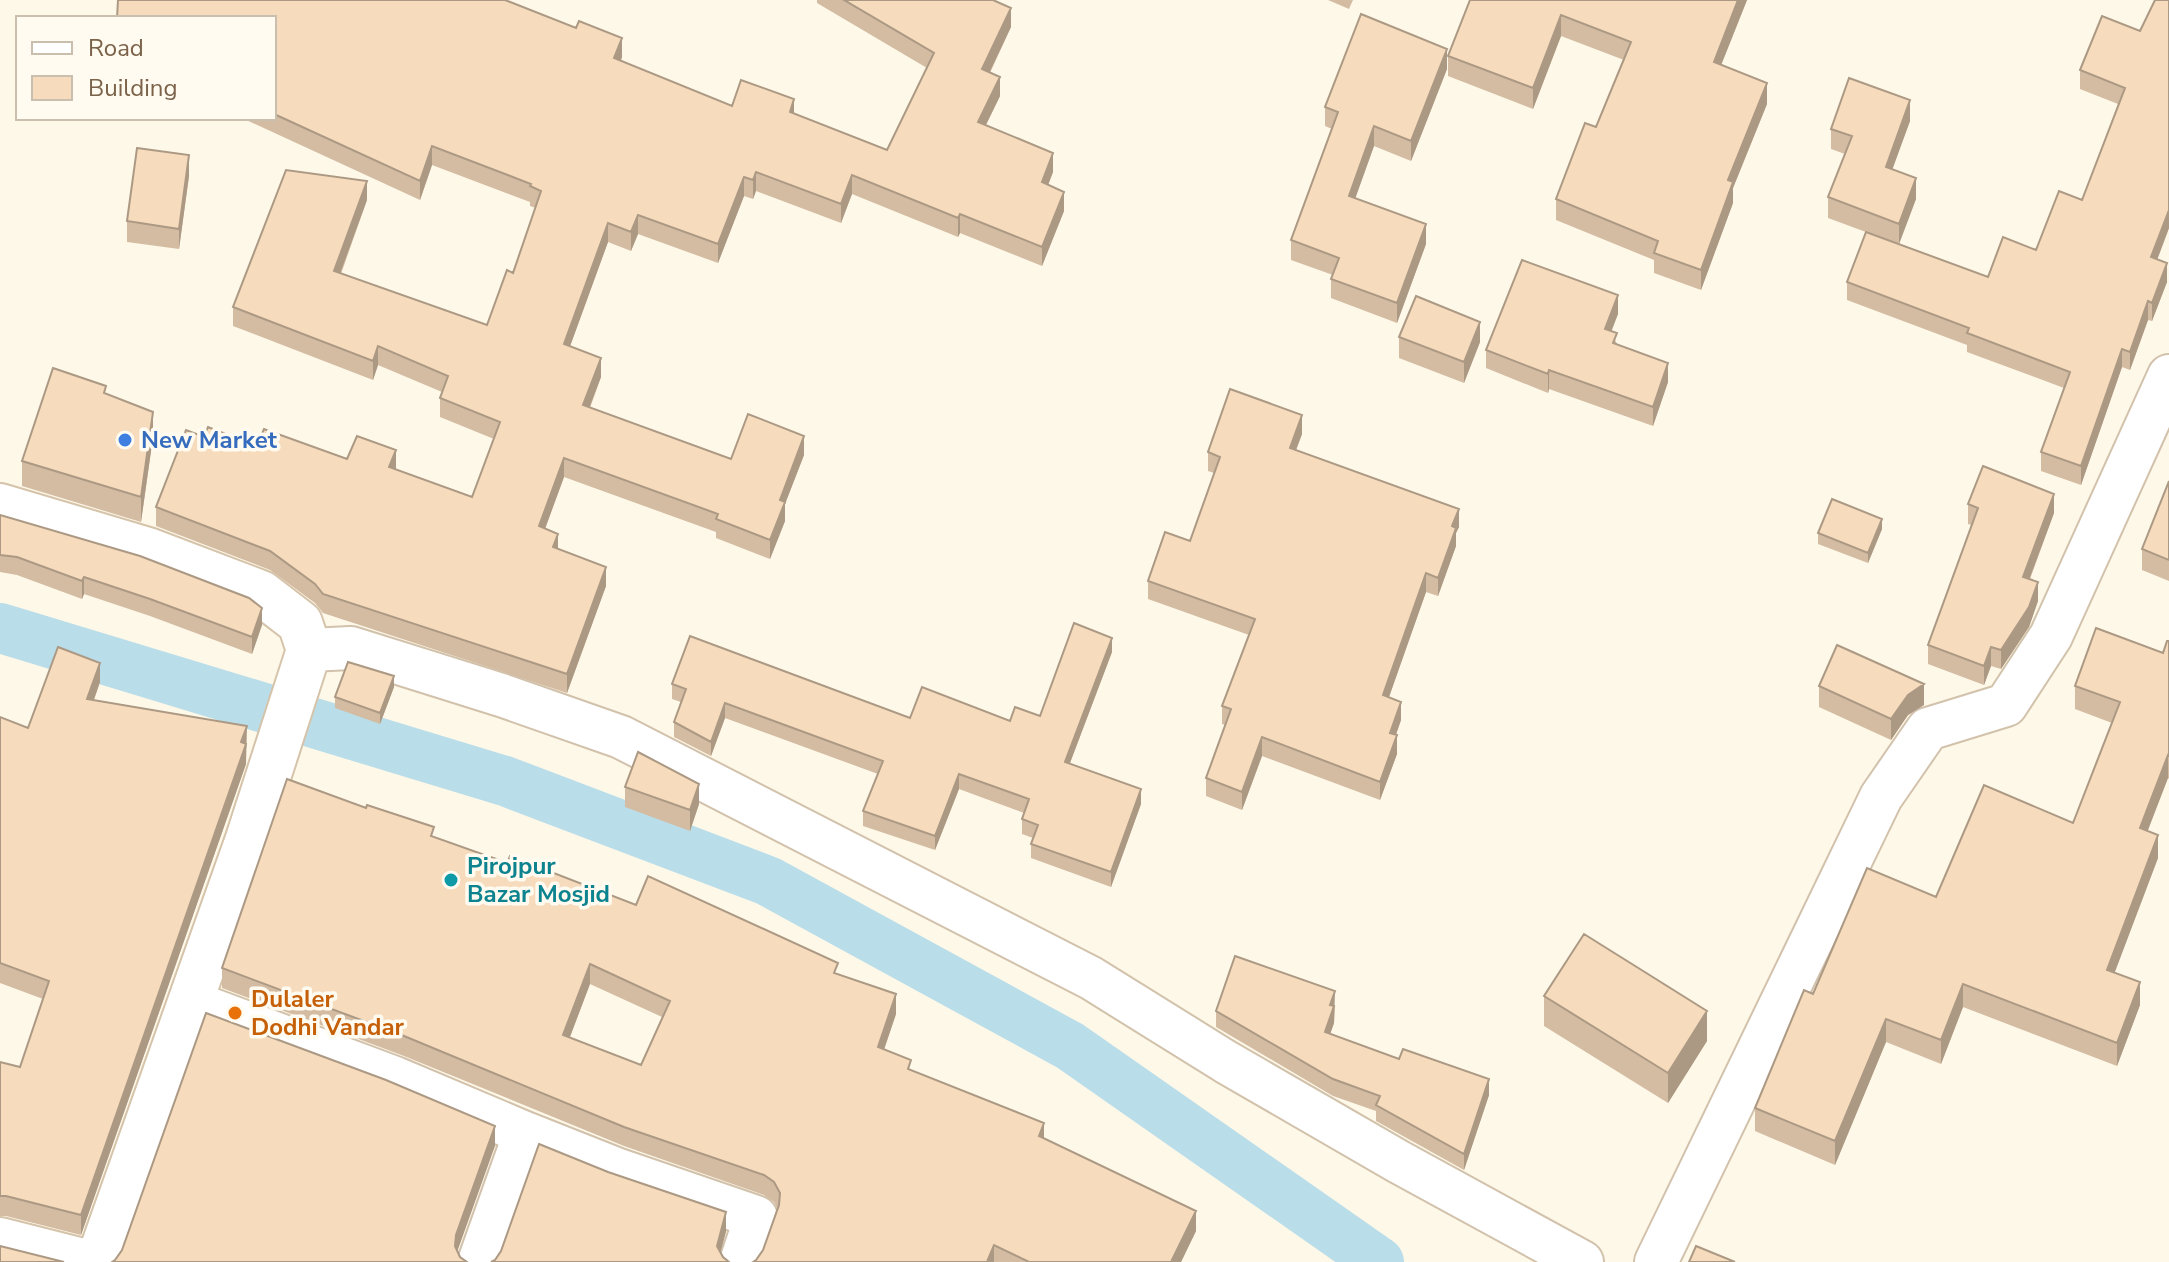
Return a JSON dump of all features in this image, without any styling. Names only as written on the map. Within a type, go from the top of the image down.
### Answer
[{"type":"street","points":[[1656,1262],[1881,797],[1928,729],[2006,705],[2051,636],[2169,376]]},
{"type":"street","points":[[0,506],[148,550],[261,593],[300,623],[309,650],[248,839],[98,1262]]},
{"type":"street","points":[[309,650],[351,648],[621,737],[1091,978],[1226,1062],[1582,1262]]},
{"type":"street","points":[[191,1002],[395,1078],[616,1169],[756,1217],[741,1262]]},
{"type":"street","points":[[479,1262],[525,1133]]},
{"type":"street","points":[[0,1240],[87,1262]]},
{"type":"building","points":[[118,0],[505,0],[576,28],[579,21],[622,38],[614,58],[732,106],[741,80],[794,99],[790,112],[887,150],[934,53],[844,0],[993,0],[1011,8],[982,69],[1000,77],[978,122],[1053,153],[1042,182],[1064,192],[1042,247],[960,214],[958,218],[852,175],[841,204],[756,172],[753,180],[744,177],[718,244],[638,215],[631,232],[608,223],[564,344],[601,358],[583,405],[731,459],[748,414],[804,436],[780,500],[785,502],[770,540],[716,519],[718,514],[564,458],[539,526],[558,534],[553,547],[606,567],[567,674],[323,594],[315,584],[270,551],[156,507],[186,430],[204,437],[208,427],[257,446],[264,429],[347,459],[357,436],[396,450],[389,467],[472,497],[500,422],[440,398],[448,376],[378,346],[373,361],[233,307],[286,170],[367,181],[334,271],[487,325],[507,270],[513,273],[541,191],[531,184],[432,146],[420,181],[276,115],[276,16],[117,16]]},
{"type":"building","points":[[1470,0],[1738,0],[1714,62],[1767,83],[1728,180],[1733,182],[1701,270],[1654,253],[1658,241],[1556,199],[1585,123],[1596,127],[1631,42],[1561,15],[1533,88],[1448,56]]},
{"type":"building","points":[[2155,0],[2169,0],[2169,210],[2151,257],[2167,263],[2152,303],[2148,301],[2130,352],[2122,349],[2081,466],[2041,452],[2070,372],[1967,333],[1969,328],[1847,282],[1866,232],[1988,277],[2003,237],[2036,250],[2059,191],[2082,200],[2125,88],[2080,70],[2102,16],[2140,31]]},
{"type":"building","points":[[1361,14],[1447,49],[1411,141],[1374,126],[1349,196],[1426,224],[1397,303],[1331,279],[1339,258],[1291,240],[1338,112],[1325,107]]},
{"type":"building","points":[[1849,78],[1910,100],[1886,167],[1916,178],[1899,224],[1828,197],[1852,136],[1831,129]]},
{"type":"building","points":[[137,148],[189,155],[179,229],[127,221]]},
{"type":"building","points":[[1522,260],[1618,295],[1605,329],[1617,333],[1613,343],[1668,363],[1653,407],[1549,370],[1548,374],[1486,350]]},
{"type":"building","points":[[1416,296],[1480,322],[1464,362],[1399,337]]},
{"type":"building","points":[[53,368],[106,386],[104,393],[153,412],[141,497],[22,461]]},
{"type":"building","points":[[1230,389],[1302,415],[1290,448],[1459,509],[1452,526],[1456,528],[1438,578],[1426,573],[1383,695],[1401,702],[1390,733],[1397,735],[1380,782],[1262,737],[1242,792],[1206,778],[1231,709],[1222,706],[1255,619],[1148,581],[1165,532],[1190,541],[1220,457],[1208,452]]},
{"type":"building","points":[[1983,466],[2054,494],[2023,577],[2038,582],[2029,607],[2001,650],[1991,647],[1984,666],[1928,645],[1978,508],[1968,504]]},
{"type":"building","points":[[2169,481],[2169,560],[2142,549]]},
{"type":"building","points":[[1832,499],[1882,519],[1868,553],[1818,533]]},
{"type":"building","points":[[0,515],[140,556],[249,598],[262,608],[252,637],[84,577],[82,581],[17,557],[0,555]]},
{"type":"building","points":[[1074,623],[1112,638],[1065,762],[1141,789],[1111,872],[1031,844],[1038,825],[1022,819],[1029,799],[959,774],[935,836],[863,811],[883,761],[725,703],[711,742],[674,722],[686,689],[672,684],[690,636],[910,718],[922,687],[1010,721],[1015,707],[1040,716]]},
{"type":"building","points":[[2096,628],[2163,653],[2169,641],[2169,756],[2140,828],[2158,835],[2107,970],[2140,982],[2117,1043],[1963,984],[1941,1040],[1886,1019],[1835,1141],[1755,1108],[1804,990],[1813,994],[1867,868],[1936,897],[1984,785],[2073,823],[2120,702],[2075,686]]},
{"type":"building","points":[[1837,645],[1924,684],[1908,695],[1891,719],[1819,686]]},
{"type":"building","points":[[58,647],[100,663],[87,699],[247,726],[241,742],[246,744],[81,1215],[0,1196],[0,1062],[20,1067],[49,981],[0,963],[0,717],[28,728]]},
{"type":"building","points":[[348,662],[394,676],[380,713],[335,697]]},
{"type":"building","points":[[638,752],[699,784],[690,810],[625,787]]},
{"type":"building","points":[[287,779],[366,808],[367,805],[434,827],[431,836],[507,863],[510,856],[636,905],[648,876],[838,963],[834,973],[896,994],[878,1047],[911,1060],[908,1069],[1044,1123],[1039,1136],[1196,1211],[1171,1262],[1029,1262],[994,1245],[987,1262],[753,1262],[763,1250],[779,1205],[780,1193],[774,1182],[764,1175],[624,1127],[404,1036],[222,968]],"holes":[[[590,964],[670,1001],[641,1065],[563,1035]]]},
{"type":"building","points":[[1584,934],[1707,1011],[1668,1073],[1544,996]]},
{"type":"building","points":[[1235,956],[1335,991],[1330,1005],[1334,1006],[1325,1032],[1399,1059],[1403,1049],[1489,1079],[1464,1154],[1376,1105],[1380,1096],[1333,1079],[1216,1011]]},
{"type":"building","points":[[206,1013],[386,1080],[495,1126],[456,1235],[455,1246],[460,1257],[467,1262],[112,1262],[122,1250]]},
{"type":"building","points":[[539,1144],[608,1172],[726,1212],[717,1246],[729,1262],[491,1262],[501,1251]]},
{"type":"building","points":[[0,1246],[64,1262],[0,1262]]},
{"type":"building","points":[[1696,1246],[1735,1262],[1689,1262]]},
{"type":"waterway","points":[[0,628],[505,781],[768,881],[1070,1046],[1379,1262]]},
{"type":"place","name":"New Market","points":[[125,440]]},
{"type":"place","name":"Pirojpur Bazar Mosjid","points":[[451,880]]},
{"type":"place","name":"Dulaler Dodhi Vandar","points":[[235,1013]]}]
